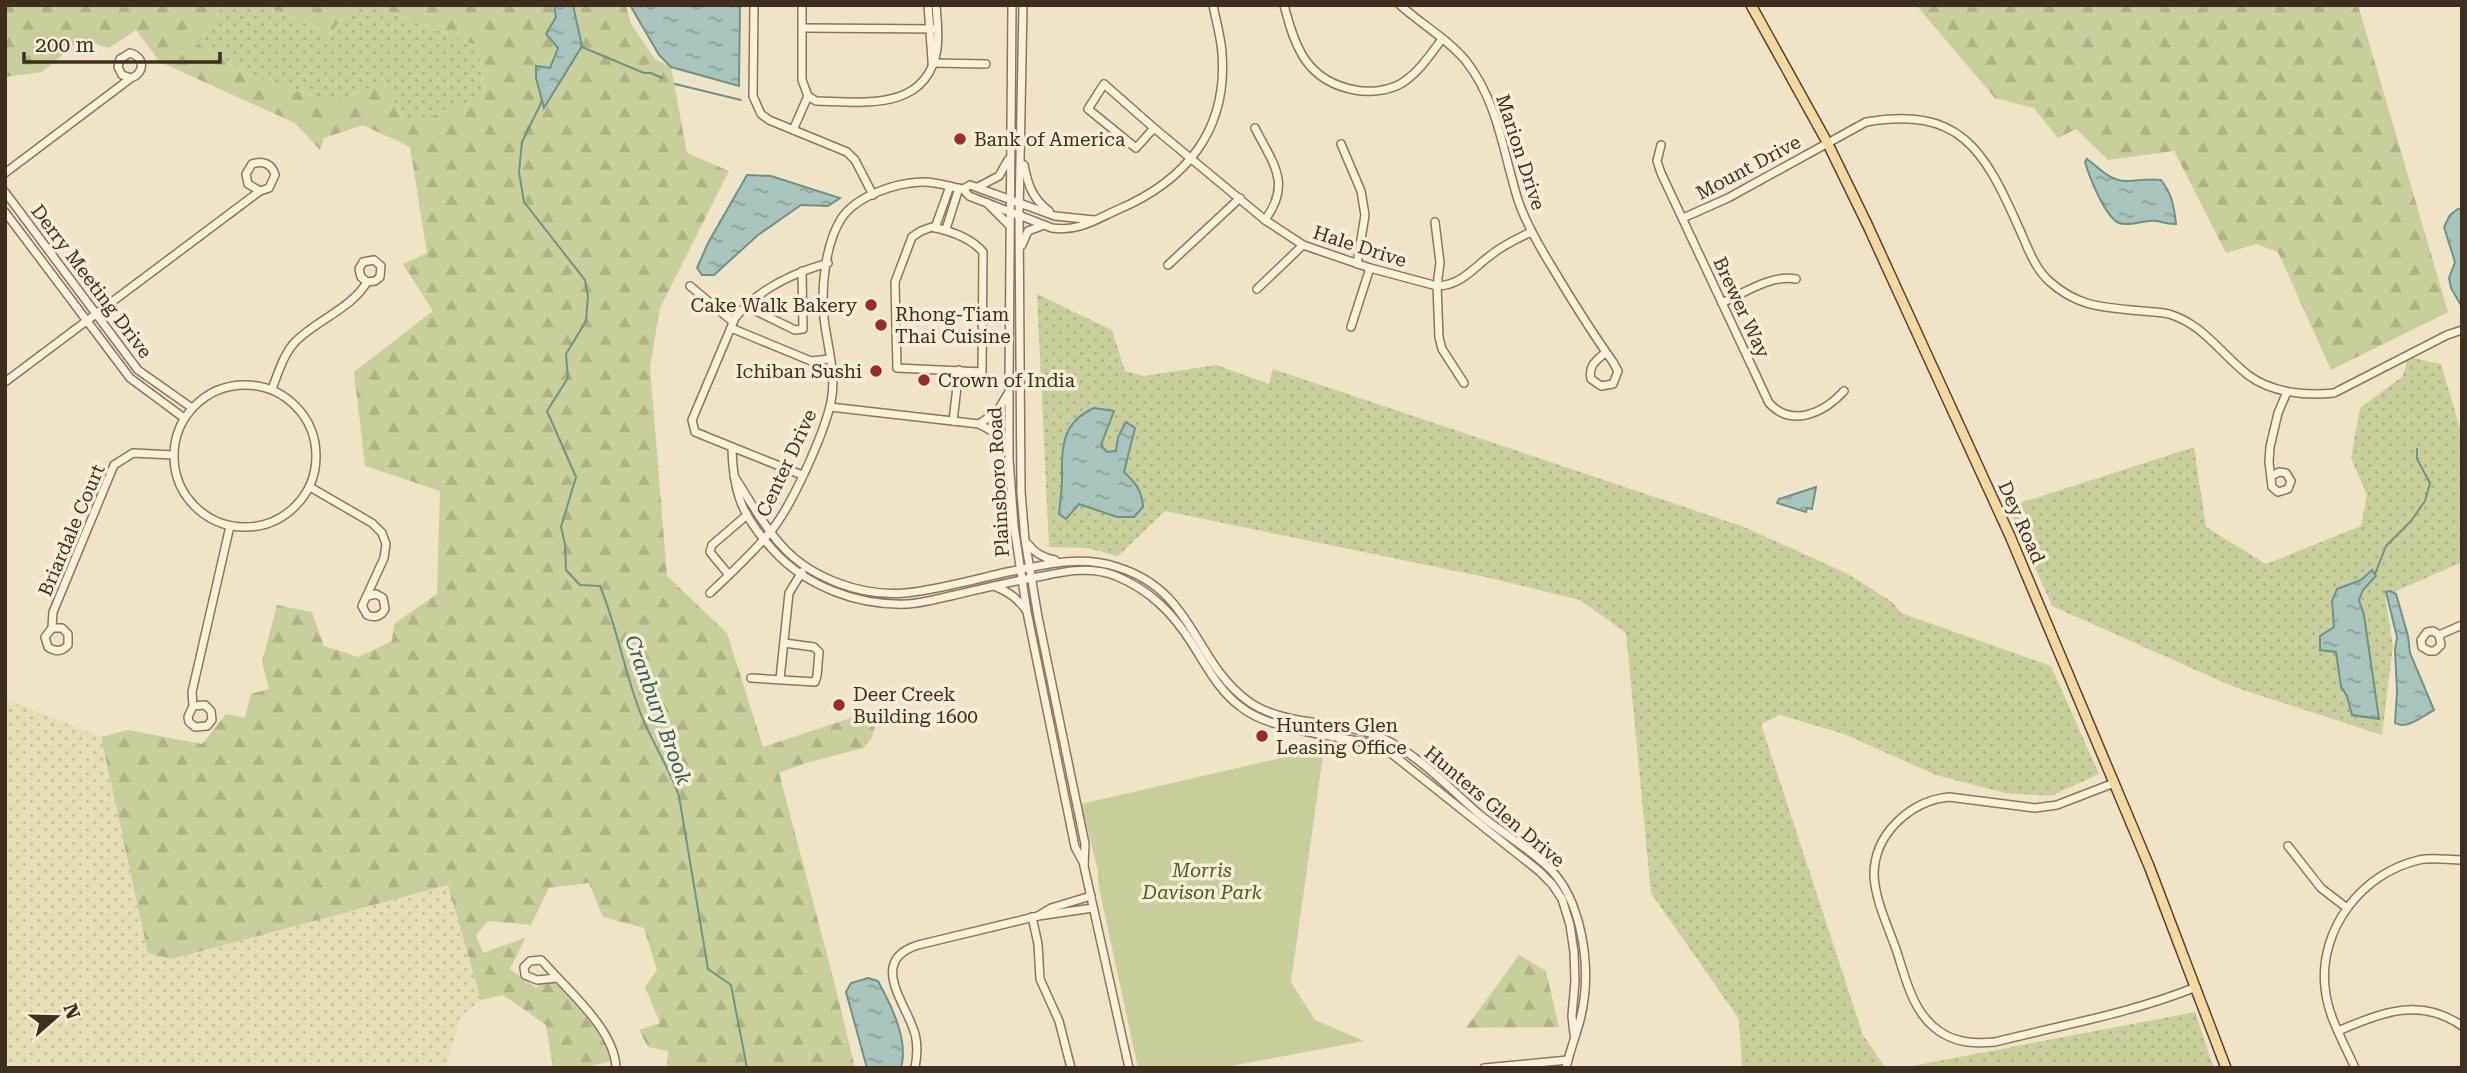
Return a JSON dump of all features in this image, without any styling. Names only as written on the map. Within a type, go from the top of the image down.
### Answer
[{"type":"main road","name":"Dey Road","points":[[1751,5],[1827,142],[1867,224],[2010,536],[2114,783],[2226,1068]]},
{"type":"street","points":[[754,5],[753,96],[761,114],[769,120],[847,152],[855,160],[873,195]]},
{"type":"street","points":[[802,5],[802,80],[808,96],[816,101],[882,102],[898,99],[929,74],[936,5]]},
{"type":"street","points":[[929,5],[933,29]]},
{"type":"street","name":"Plainsboro Road","points":[[1012,5],[1009,458],[1019,569],[1075,847],[1084,866],[1129,1068]]},
{"type":"street","name":"Plainsboro Road","points":[[1023,5],[1019,214],[1021,492],[1031,578],[1085,844],[1084,866]]},
{"type":"street","name":"Center Drive","points":[[710,593],[771,532],[802,475],[830,407],[833,388],[824,315],[828,263],[835,232],[842,218],[851,208],[873,195],[897,186],[919,182],[961,189],[969,196],[1052,228],[1087,226],[1094,220],[1142,200],[1166,184],[1192,158],[1212,125],[1220,95],[1222,50],[1213,5]]},
{"type":"street","points":[[1284,5],[1290,30],[1303,58],[1320,77],[1339,87],[1363,92],[1400,84],[1417,71],[1442,39]]},
{"type":"street","name":"Marion Drive","points":[[1400,5],[1465,60],[1486,93],[1496,116],[1518,200],[1531,232],[1616,366],[1617,376],[1613,383],[1601,386],[1591,379],[1590,370],[1606,352]]},
{"type":"street","points":[[803,28],[933,29]]},
{"type":"street","points":[[932,63],[986,64]]},
{"type":"street","points":[[5,173],[131,78]]},
{"type":"street","name":"Hale Drive","points":[[1154,128],[1136,148],[1088,109],[1104,84],[1265,220],[1303,245],[1370,268],[1437,285]]},
{"type":"street","points":[[793,130],[808,96]]},
{"type":"street","name":"Mount Drive","points":[[1683,218],[1728,198],[1866,122],[1914,118],[1950,130],[1969,142],[1983,157],[2003,190],[2036,265],[2060,290],[2078,302],[2168,314],[2192,324],[2249,376],[2287,392],[2334,393],[2447,335],[2462,330]]},
{"type":"street","points":[[1255,128],[1281,187],[1274,208],[1265,220]]},
{"type":"street","points":[[1021,142],[1029,188],[1037,202],[1055,216]]},
{"type":"street","points":[[1340,144],[1361,191],[1365,215],[1357,264]]},
{"type":"street","name":"Brewer Way","points":[[1661,145],[1657,161],[1769,402],[1777,411],[1799,416],[1827,406],[1844,391]]},
{"type":"street","points":[[978,187],[999,176],[1007,165],[1009,149]]},
{"type":"street","points":[[5,382],[260,191],[270,188],[275,175],[271,166],[262,162],[252,164],[246,174],[248,184],[260,191]]},
{"type":"street","name":"Center Drive","points":[[961,189],[970,185],[1055,216],[1094,220]]},
{"type":"street","points":[[935,228],[950,186]]},
{"type":"street","points":[[946,229],[961,189]]},
{"type":"street","name":"Derry Meeting Drive","points":[[5,192],[138,370],[192,408]]},
{"type":"street","points":[[1168,265],[1240,198]]},
{"type":"street","points":[[983,201],[1009,225]]},
{"type":"street","name":"Derry Meeting Drive","points":[[5,212],[130,378],[184,418]]},
{"type":"street","points":[[1436,222],[1440,263],[1437,285],[1439,337],[1442,349],[1464,383]]},
{"type":"street","points":[[1019,253],[1028,231],[1045,225]]},
{"type":"street","points":[[946,229],[975,242],[983,252],[982,372],[897,368],[895,282],[912,237],[921,231],[946,229]]},
{"type":"street","points":[[1437,285],[1458,282],[1503,246],[1531,232]]},
{"type":"street","points":[[1257,289],[1303,245]]},
{"type":"street","points":[[802,475],[695,432],[692,419],[732,325],[746,306],[784,278],[828,263]]},
{"type":"street","points":[[1351,327],[1370,268]]},
{"type":"street","points":[[746,306],[795,330],[803,329],[802,271]]},
{"type":"street","points":[[1722,303],[1776,279],[1796,278]]},
{"type":"street","points":[[272,389],[287,353],[296,341],[357,295],[367,282]]},
{"type":"street","points":[[690,286],[732,325],[811,361],[830,359]]},
{"type":"street","points":[[953,421],[959,370]]},
{"type":"street","points":[[979,424],[993,416],[1001,407],[1006,398],[1009,381]]},
{"type":"street","points":[[251,384],[272,389],[292,401],[307,419],[315,441],[316,464],[310,486],[300,503],[285,515],[259,526],[230,526],[212,519],[196,508],[180,483],[174,455],[177,436],[184,418],[209,394],[229,386],[251,384]]},
{"type":"street","points":[[2272,476],[2270,447],[2278,413],[2287,392]]},
{"type":"street","name":"Center Drive","points":[[830,407],[979,424]]},
{"type":"street","points":[[979,424],[997,434],[1009,458]]},
{"type":"street","points":[[732,447],[733,475],[753,509],[783,547],[806,566],[826,577],[868,592],[906,593],[1019,569]]},
{"type":"street","name":"Briardale Court","points":[[52,628],[53,612],[114,465],[133,453],[174,455]]},
{"type":"street","name":"Hunters Glen Drive","points":[[733,475],[734,488],[747,515],[764,540],[800,575],[825,588],[853,597],[895,603],[933,600],[1073,570],[1112,574],[1136,585],[1164,605],[1180,624],[1214,680],[1241,708],[1265,720],[1377,746],[1392,754],[1539,872],[1552,884],[1562,899],[1570,925],[1575,971],[1572,1016],[1574,1034]]},
{"type":"street","points":[[310,486],[372,523],[382,533],[386,544],[384,558],[368,596]]},
{"type":"street","points":[[729,575],[715,561],[710,552],[712,545],[747,515]]},
{"type":"street","points":[[193,706],[192,692],[230,526]]},
{"type":"street","points":[[1025,540],[1032,550],[1044,558],[1063,562]]},
{"type":"street","name":"Hunters Glen Drive","points":[[1019,569],[1079,560],[1100,562],[1138,574],[1161,589],[1187,620],[1219,670],[1248,701],[1271,713],[1379,737],[1390,743],[1547,866],[1561,881],[1573,901],[1580,923],[1584,951],[1581,1016],[1567,1064]]},
{"type":"street","points":[[780,679],[789,593],[806,566]]},
{"type":"street","points":[[994,586],[1017,598],[1027,612]]},
{"type":"street","points":[[2439,635],[2462,625]]},
{"type":"street","points":[[751,678],[815,682],[818,652],[814,647],[784,643]]},
{"type":"street","points":[[2114,783],[2057,805],[2035,808],[1949,797],[1936,799],[1902,816],[1882,843],[1876,858],[1874,875],[1910,993],[1921,1014],[1937,1030],[1965,1042],[1979,1044],[2139,1007],[2196,987]]},
{"type":"street","points":[[2288,846],[2321,888],[2347,908]]},
{"type":"street","points":[[2355,1068],[2325,988],[2326,967],[2334,928],[2347,908],[2371,883],[2393,869],[2421,859],[2462,860]]},
{"type":"street","points":[[1035,917],[1051,908],[1091,896]]},
{"type":"street","points":[[915,1068],[916,1036],[893,980],[893,967],[898,956],[918,945],[1035,917],[1093,908]]},
{"type":"street","points":[[1035,917],[1040,979],[1059,1021],[1071,1068]]},
{"type":"street","points":[[557,978],[608,1038],[615,1055],[615,1068]]},
{"type":"street","points":[[2339,1031],[2380,1013],[2401,1009],[2436,1013],[2462,1026]]},
{"type":"street","points":[[1484,1068],[1567,1064]]},
{"type":"shaded area","points":[[5,699],[101,737],[148,953],[173,959],[449,885],[481,1000],[460,1017],[446,1068],[5,1068]]},
{"type":"green space","points":[[5,5],[223,5],[198,44],[250,76],[332,102],[384,83],[406,126],[485,96],[478,46],[370,5],[554,5],[558,48],[550,68],[536,67],[536,78],[545,108],[582,46],[573,5],[626,5],[631,24],[655,59],[671,67],[687,153],[729,171],[660,308],[650,367],[667,576],[727,633],[763,747],[857,716],[875,727],[871,739],[863,748],[779,773],[855,1068],[667,1068],[668,1051],[648,1047],[639,1030],[660,1023],[645,987],[657,970],[644,928],[603,917],[589,883],[549,888],[531,925],[488,921],[476,935],[483,953],[525,938],[510,969],[536,988],[548,976],[603,1029],[616,1060],[582,1068],[553,1068],[546,1025],[503,995],[481,1000],[448,885],[172,959],[148,953],[101,737],[128,730],[202,744],[226,714],[245,718],[251,694],[269,689],[262,662],[277,605],[312,612],[324,646],[358,657],[392,641],[394,624],[437,594],[440,491],[365,466],[354,372],[433,311],[403,264],[427,253],[410,147],[363,125],[324,138],[320,150],[295,123],[160,62],[136,30],[109,48],[81,39],[42,72],[5,77]]},
{"type":"green space","points":[[223,5],[264,5],[330,34],[352,5],[370,5],[478,46],[485,96],[406,126],[384,83],[332,102],[250,76],[198,44]]},
{"type":"green space","points":[[264,5],[352,5],[330,34]]},
{"type":"green space","points":[[1916,5],[2358,5],[2448,312],[2331,370],[2278,252],[2256,244],[2226,253],[2174,151],[2108,160],[2076,129],[2058,138],[2034,108],[1995,98]]},
{"type":"green space","points":[[1037,294],[1112,330],[1125,371],[1144,376],[1216,365],[1269,384],[1273,369],[1744,527],[1846,573],[1892,602],[1901,613],[2051,666],[2099,774],[2051,796],[2005,793],[1936,775],[1844,734],[1780,715],[1761,724],[1863,1035],[1885,1067],[1912,1066],[2195,1012],[2214,1068],[1742,1068],[1739,1019],[1651,893],[1626,633],[1580,600],[1490,578],[1165,511],[1118,556],[1087,548],[1049,547]]},
{"type":"green space","points":[[2408,357],[2441,364],[2462,435],[2462,562],[2385,596],[2393,646],[2382,735],[2234,687],[2052,606],[2008,507],[2194,447],[2206,527],[2266,564],[2361,526],[2367,495],[2351,458],[2360,408],[2403,376]]},
{"type":"green space","name":"Morris Davison Park","points":[[1324,748],[1291,982],[1315,1020],[1364,1041],[1221,1068],[1138,1068],[1098,883],[1098,871],[1081,804]]},
{"type":"green space","points":[[1519,955],[1546,971],[1559,1027],[1466,1028]]},
{"type":"water","points":[[554,5],[573,5],[582,46],[544,108],[536,78],[536,66],[550,68],[558,48],[546,34],[556,17]]},
{"type":"water","points":[[630,5],[740,5],[739,86],[671,67],[659,55]]},
{"type":"water","points":[[2087,159],[2115,179],[2161,180],[2172,200],[2176,224],[2152,221],[2119,223],[2103,205],[2085,162]]},
{"type":"water","points":[[747,175],[771,176],[840,198],[828,206],[801,205],[758,235],[714,275],[702,275],[697,268],[708,243]]},
{"type":"water","points":[[2462,209],[2462,307],[2451,288],[2449,278],[2455,262],[2444,227],[2450,215]]},
{"type":"water","points":[[1094,408],[1114,411],[1101,445],[1107,452],[1116,451],[1118,437],[1126,422],[1135,428],[1124,472],[1141,496],[1143,507],[1134,517],[1117,517],[1079,504],[1066,519],[1059,514],[1062,457],[1066,437],[1075,421]]},
{"type":"water","points":[[1816,487],[1812,509],[1807,508],[1806,512],[1777,503],[1779,499]]},
{"type":"water","points":[[2372,570],[2376,576],[2363,590],[2359,600],[2364,615],[2379,719],[2352,715],[2347,696],[2341,687],[2336,652],[2320,650],[2320,636],[2334,627],[2332,601],[2337,589],[2361,580]]},
{"type":"water","points":[[2386,592],[2396,594],[2410,653],[2434,710],[2405,725],[2395,723],[2397,637]]},
{"type":"water","points":[[868,978],[878,981],[897,1023],[903,1046],[901,1068],[867,1068],[846,992],[851,983]]},
{"type":"waterway","points":[[582,47],[662,78]]},
{"type":"waterway","points":[[675,84],[741,100]]},
{"type":"waterway","name":"Cranbury Brook","points":[[542,101],[522,142],[519,172],[524,202],[585,280],[588,296],[586,321],[566,354],[568,378],[547,411],[576,477],[561,527],[566,570],[580,585],[600,586],[640,712],[679,796],[708,969],[731,985],[747,1068]]},
{"type":"waterway","points":[[2375,574],[2386,546],[2411,521],[2425,501],[2430,483],[2417,459],[2417,449]]},
{"type":"place","name":"Bank of America","points":[[960,139]]},
{"type":"place","name":"Cake Walk Bakery","points":[[871,305]]},
{"type":"place","name":"Rhong-Tiam Thai Cuisine","points":[[881,325]]},
{"type":"place","name":"Ichiban Sushi","points":[[876,371]]},
{"type":"place","name":"Crown of India","points":[[924,380]]},
{"type":"place","name":"Deer Creek Building 1600","points":[[839,705]]},
{"type":"place","name":"Hunters Glen Leasing Office","points":[[1262,736]]}]
